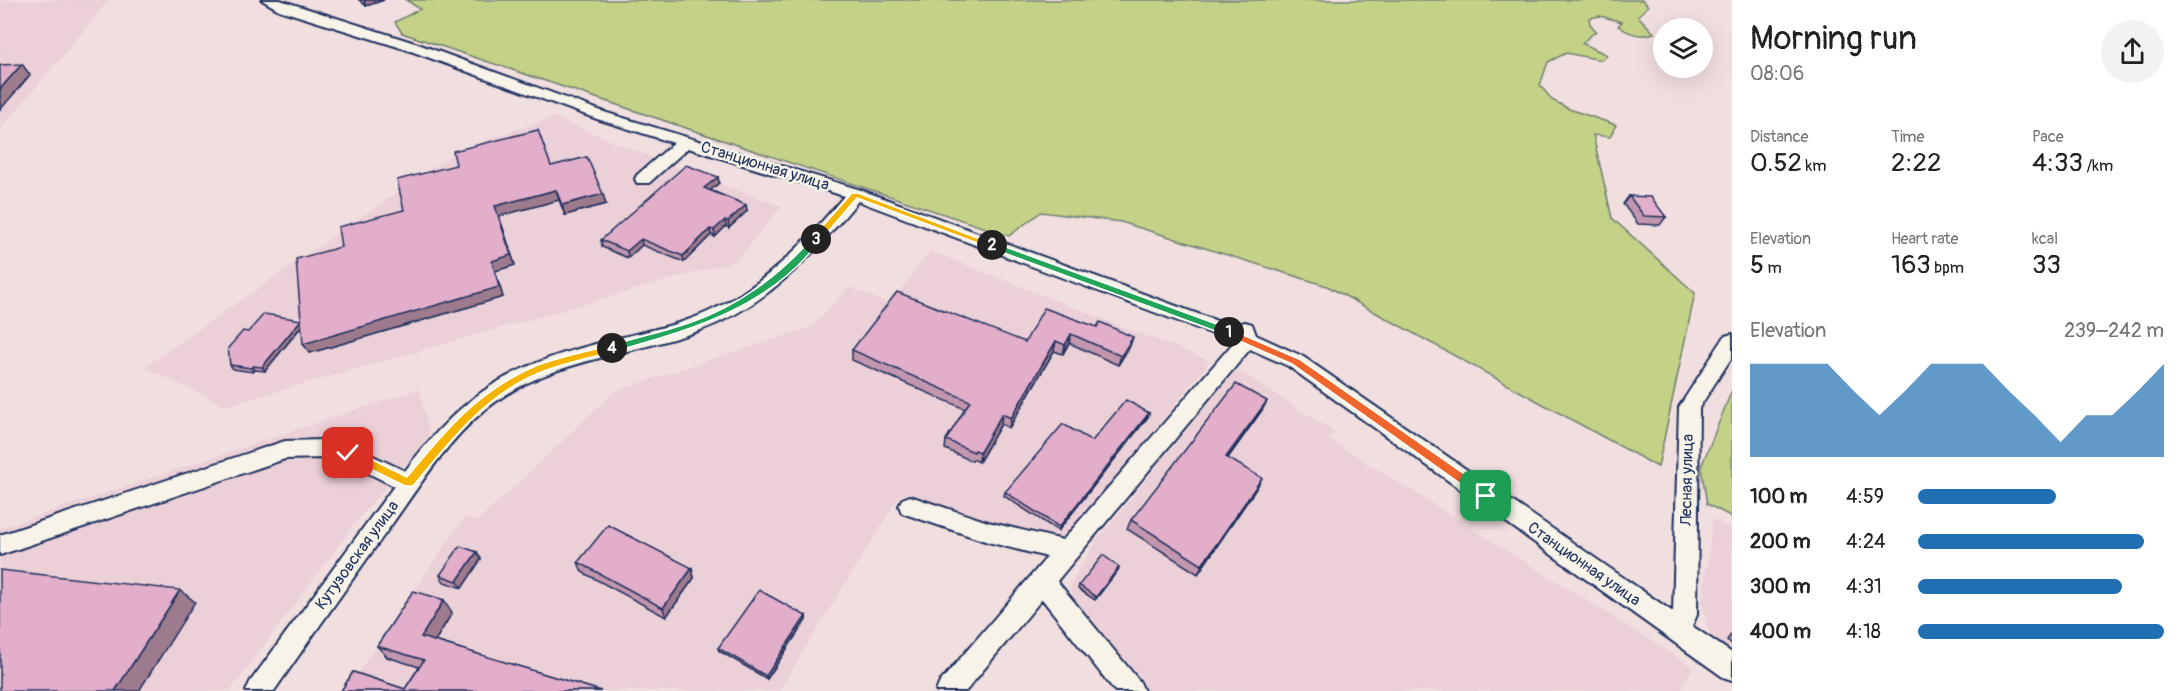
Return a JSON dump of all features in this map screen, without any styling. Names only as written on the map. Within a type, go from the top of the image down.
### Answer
[{"type":"street","name":"Станционная улица","points":[[269,0],[284,7],[413,47],[602,116],[855,194],[1245,332],[1295,361],[1732,668]]},
{"type":"street","points":[[643,178],[686,141]]},
{"type":"street","name":"Кутузовская улица","points":[[259,691],[409,483],[450,432],[490,395],[536,370],[693,325],[731,309],[768,285],[804,254],[855,194]]},
{"type":"street","points":[[949,691],[1068,551],[1245,332]]},
{"type":"street","name":"Лесная улица","points":[[1677,630],[1685,615],[1689,407],[1732,341]]},
{"type":"street","points":[[0,545],[285,450],[324,449],[348,453],[409,483]]},
{"type":"street","points":[[910,506],[1027,545],[1068,551]]},
{"type":"street","points":[[1042,581],[1131,691]]},
{"type":"shaded area","points":[[0,0],[109,0],[0,130]]},
{"type":"shaded area","points":[[554,117],[682,170],[782,206],[736,261],[226,406],[144,367],[460,149]]},
{"type":"shaded area","points":[[930,251],[1210,361],[1067,538],[1043,543],[900,495],[779,691],[346,691],[465,516],[477,522],[615,391],[811,327],[849,287],[890,304]]},
{"type":"shaded area","points":[[1235,369],[1334,431],[1329,439],[1693,667],[1681,687],[1685,691],[1148,691],[1079,611],[1069,586],[1098,539]]},
{"type":"shaded area","points":[[419,389],[430,435],[356,522],[230,691],[0,691],[0,528]]},
{"type":"shaded area","points":[[1713,519],[1732,529],[1732,661],[1710,637],[1702,600]]},
{"type":"green space","points":[[406,0],[1643,0],[1648,6],[1638,16],[1653,33],[1635,34],[1618,26],[1622,22],[1600,16],[1589,18],[1590,24],[1596,31],[1582,43],[1607,55],[1601,60],[1566,53],[1548,62],[1540,85],[1552,100],[1569,109],[1616,125],[1610,137],[1593,135],[1612,218],[1695,293],[1658,467],[1327,286],[1121,222],[1041,212],[1009,236],[402,33],[395,22],[420,9]]},
{"type":"green space","points":[[1732,390],[1732,517],[1707,504],[1701,467]]},
{"type":"building","points":[[22,64],[0,89],[0,65]]},
{"type":"building","points":[[538,130],[551,166],[587,157],[603,194],[562,205],[556,190],[495,206],[511,255],[492,261],[499,287],[303,344],[296,259],[341,247],[338,227],[404,210],[397,180],[456,165],[453,151]]},
{"type":"building","points":[[686,165],[718,177],[704,188],[746,205],[728,221],[725,220],[714,230],[710,229],[683,256],[641,239],[627,251],[601,240]]},
{"type":"building","points":[[1629,196],[1651,197],[1666,217],[1644,216]]},
{"type":"building","points":[[897,292],[1025,342],[1044,308],[1097,327],[1100,322],[1133,337],[1121,356],[1071,334],[1065,345],[1056,341],[1011,418],[1002,414],[980,452],[975,450],[974,452],[946,440],[970,401],[852,350]]},
{"type":"building","points":[[264,314],[301,320],[262,367],[230,365],[228,348],[243,331],[248,332]]},
{"type":"building","points":[[1236,384],[1267,401],[1226,457],[1262,478],[1202,565],[1131,520]]},
{"type":"building","points":[[1126,400],[1149,413],[1059,527],[1005,492],[1063,424],[1092,441]]},
{"type":"building","points":[[608,525],[692,568],[663,608],[578,562]]},
{"type":"building","points":[[460,546],[477,552],[457,581],[440,575]]},
{"type":"building","points":[[1103,555],[1119,567],[1096,597],[1079,585]]},
{"type":"building","points":[[0,570],[180,590],[115,691],[0,691]]},
{"type":"building","points":[[759,590],[806,616],[766,676],[718,648]]},
{"type":"building","points":[[413,591],[444,600],[421,637],[601,691],[341,691],[353,672],[405,689],[424,660],[377,646]]},
{"type":"route","points":[[348,453],[409,483],[450,432],[490,395],[536,370],[693,325],[731,309],[768,285],[804,254],[855,194],[1247,339],[1295,361],[1486,496]]}]
